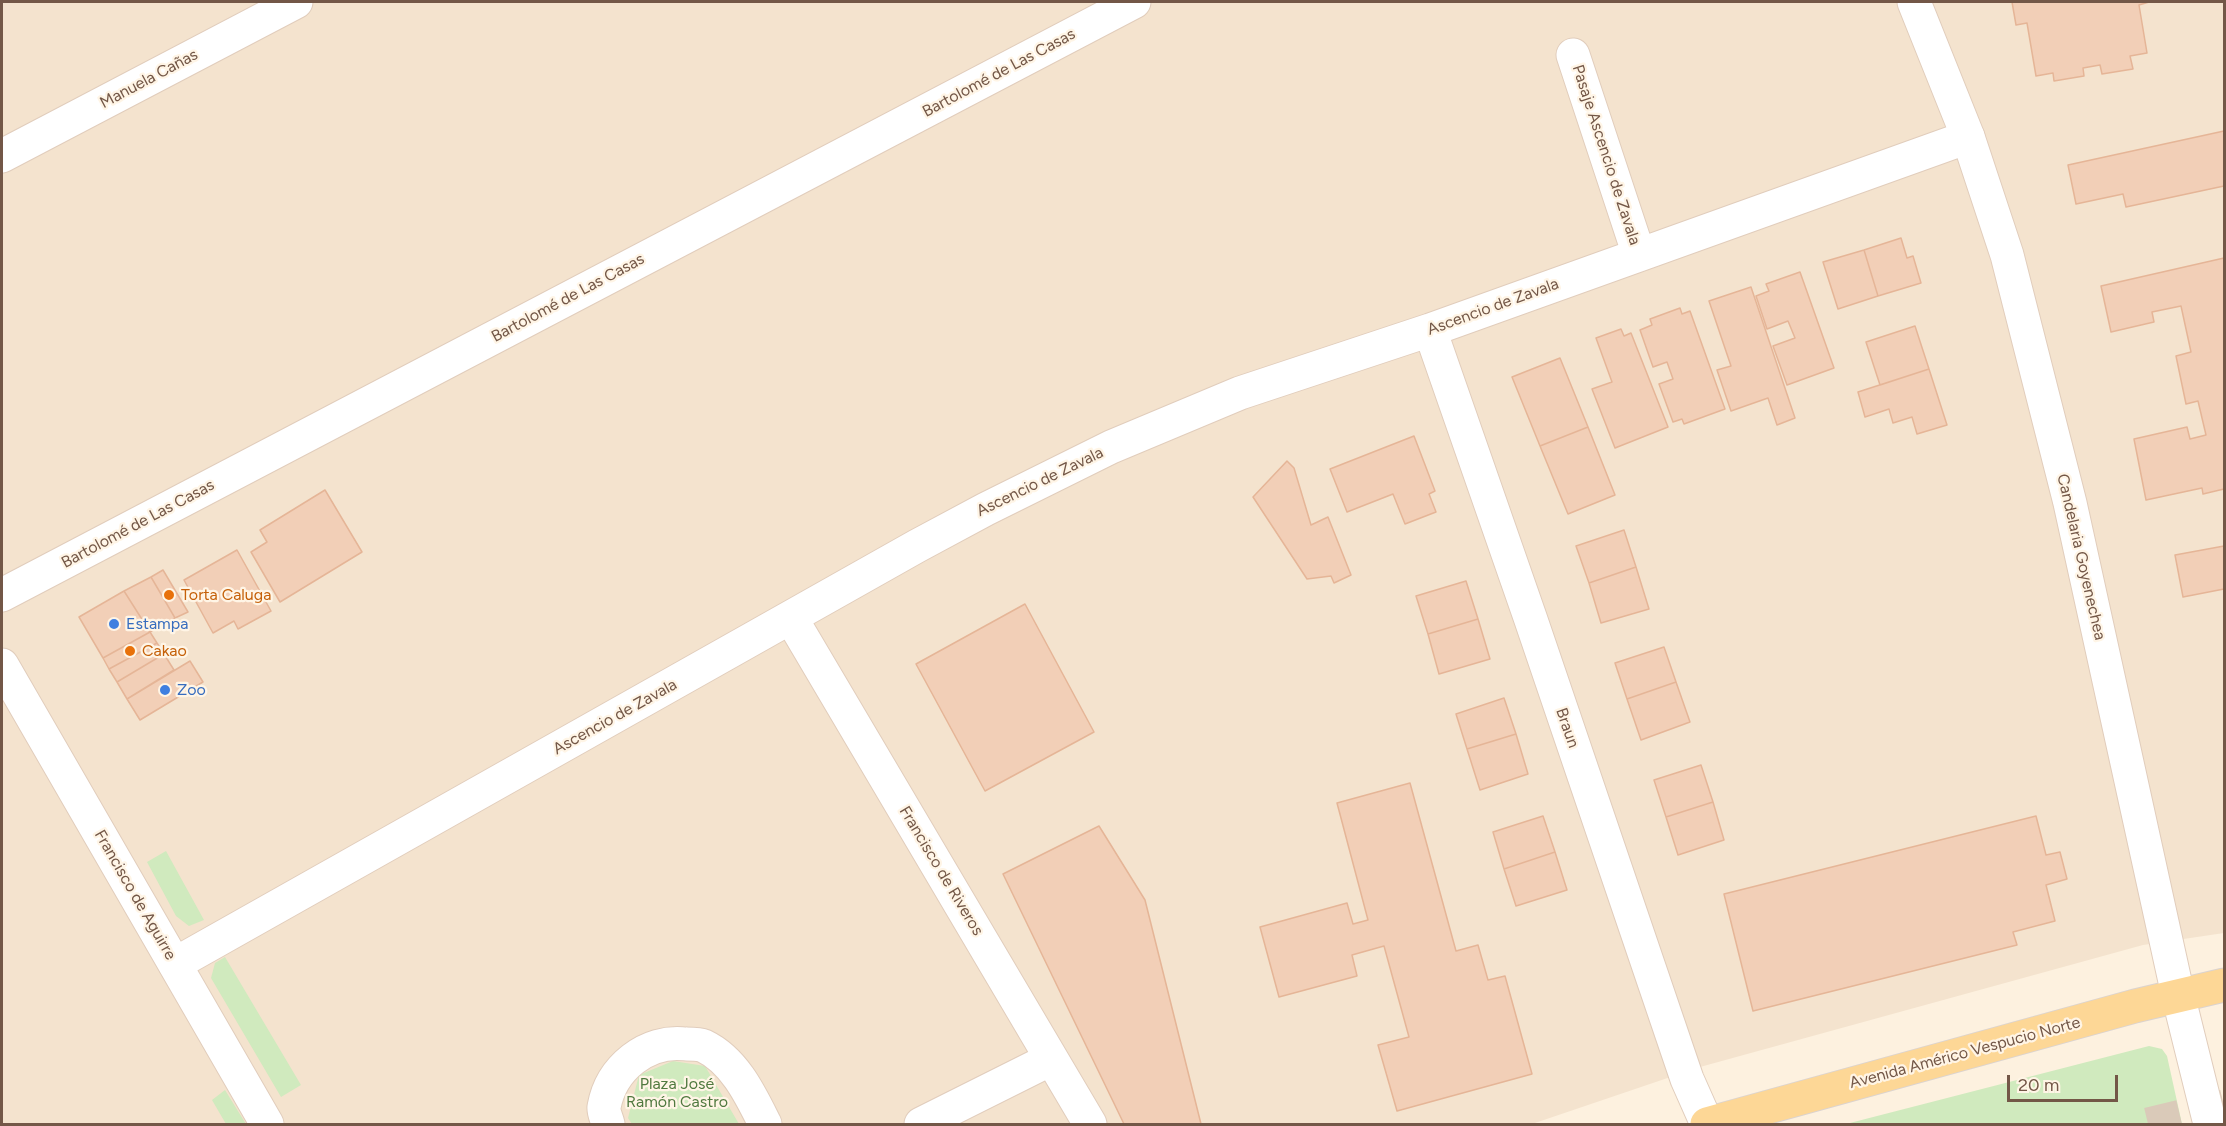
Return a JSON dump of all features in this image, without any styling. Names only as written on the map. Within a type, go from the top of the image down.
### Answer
[{"type":"main road","name":"Avenida Américo Vespucio Norte","points":[[1707,1125],[2178,995],[2224,985]]},
{"type":"street","name":"Manuela Cañas","points":[[2,156],[296,2]]},
{"type":"street","name":"Bartolomé de Las Casas","points":[[2,595],[1134,2]]},
{"type":"street","name":"Candelaria Goyenechea","points":[[1914,2],[1968,137],[2007,255],[2070,503],[2178,995],[2210,1125]]},
{"type":"street","name":"Pasaje Ascencio de Zavala","points":[[1573,55],[1639,255]]},
{"type":"street","name":"Ascencio de Zavala","points":[[175,964],[986,508],[1111,447],[1240,393],[1430,330],[1968,137]]},
{"type":"street","name":"Braun","points":[[1430,330],[1683,1068],[1707,1125]]},
{"type":"street","name":"Francisco de Riveros","points":[[791,618],[1090,1125]]},
{"type":"street","name":"Francisco de Aguirre","points":[[2,665],[267,1125]]},
{"type":"street","points":[[608,1125],[604,1109],[616,1075],[643,1051],[671,1042],[703,1046],[727,1062],[748,1090],[765,1125]]},
{"type":"street","points":[[921,1125],[1052,1059]]},
{"type":"shaded area","points":[[2,2],[2224,2],[2224,933],[2143,945],[1700,1067],[1532,1124],[2,1124]]},
{"type":"green space","points":[[166,851],[204,920],[189,926],[176,916],[147,862]]},
{"type":"green space","points":[[225,957],[301,1085],[281,1097],[211,978],[215,963]]},
{"type":"green space","points":[[2149,1046],[2162,1049],[2167,1056],[2182,1124],[1846,1124]]},
{"type":"green space","name":"Plaza José Ramón Castro","points":[[673,1061],[705,1066],[739,1124],[632,1124],[628,1118],[639,1075]]},
{"type":"green space","points":[[225,1090],[246,1124],[226,1124],[212,1100]]},
{"type":"building","points":[[2012,2],[2149,2],[2139,5],[2147,53],[2130,56],[2133,69],[2102,74],[2100,65],[2083,68],[2084,76],[2054,81],[2053,73],[2036,76],[2027,23],[2016,25]]},
{"type":"building","points":[[2224,131],[2224,186],[2126,207],[2123,194],[2076,204],[2068,165]]},
{"type":"building","points":[[1901,238],[1907,258],[1913,256],[1921,283],[1878,296],[1864,250]]},
{"type":"building","points":[[1864,250],[1878,296],[1838,309],[1823,262]]},
{"type":"building","points":[[2224,258],[2224,489],[2203,494],[2202,488],[2146,500],[2134,439],[2187,427],[2190,439],[2206,435],[2198,401],[2186,404],[2176,356],[2191,352],[2181,306],[2152,312],[2154,322],[2111,332],[2101,286]]},
{"type":"building","points":[[1800,272],[1834,368],[1787,385],[1773,346],[1795,338],[1788,321],[1767,329],[1756,296],[1769,291],[1766,284]]},
{"type":"building","points":[[1751,287],[1795,418],[1777,425],[1768,398],[1731,411],[1717,370],[1731,366],[1709,301]]},
{"type":"building","points":[[1680,308],[1682,314],[1690,311],[1725,409],[1684,424],[1682,419],[1673,422],[1659,384],[1673,379],[1667,362],[1653,367],[1640,330],[1652,325],[1650,319]]},
{"type":"building","points":[[1915,326],[1929,369],[1880,385],[1866,342]]},
{"type":"building","points":[[1621,329],[1624,336],[1631,333],[1668,427],[1615,448],[1592,389],[1612,382],[1596,338]]},
{"type":"building","points":[[1560,358],[1588,427],[1540,446],[1512,377]]},
{"type":"building","points":[[1929,369],[1947,425],[1917,434],[1912,417],[1893,423],[1889,409],[1865,417],[1858,392]]},
{"type":"building","points":[[1588,427],[1615,495],[1568,514],[1540,446]]},
{"type":"building","points":[[1414,436],[1435,491],[1429,494],[1436,512],[1405,524],[1393,494],[1347,512],[1330,469]]},
{"type":"building","points":[[1287,461],[1294,468],[1311,525],[1328,517],[1351,575],[1334,583],[1331,576],[1307,579],[1253,497]]},
{"type":"building","points":[[325,490],[362,552],[280,602],[251,552],[267,542],[260,530]]},
{"type":"building","points":[[1624,530],[1636,567],[1589,583],[1576,546]]},
{"type":"building","points":[[2224,546],[2224,589],[2183,597],[2175,555]]},
{"type":"building","points":[[237,550],[271,611],[238,629],[234,621],[213,633],[184,580]]},
{"type":"building","points":[[1636,567],[1649,609],[1601,623],[1589,583]]},
{"type":"building","name":"Torta Caluga","points":[[163,570],[188,612],[175,618],[151,577]]},
{"type":"building","points":[[151,577],[175,618],[150,632],[124,591]]},
{"type":"building","points":[[1466,581],[1478,619],[1428,634],[1416,596]]},
{"type":"building","name":"Estampa","points":[[124,591],[150,632],[103,658],[79,617]]},
{"type":"building","points":[[1025,604],[1094,732],[985,791],[916,664]]},
{"type":"building","points":[[1478,619],[1490,659],[1439,674],[1428,634]]},
{"type":"building","name":"Cakao","points":[[150,632],[157,643],[109,669],[103,658]]},
{"type":"building","points":[[157,643],[164,654],[117,682],[109,669]]},
{"type":"building","points":[[1664,647],[1676,682],[1627,699],[1615,663]]},
{"type":"building","points":[[164,654],[174,670],[127,699],[117,682]]},
{"type":"building","name":"Zoo","points":[[190,661],[203,682],[140,720],[127,699]]},
{"type":"building","points":[[1676,682],[1690,722],[1641,740],[1627,699]]},
{"type":"building","points":[[1504,698],[1516,734],[1467,749],[1456,714]]},
{"type":"building","points":[[1516,734],[1528,774],[1480,790],[1467,749]]},
{"type":"building","points":[[1701,765],[1713,802],[1666,817],[1654,780]]},
{"type":"building","points":[[1410,783],[1456,951],[1478,945],[1488,980],[1505,976],[1532,1074],[1397,1111],[1378,1045],[1409,1037],[1384,946],[1352,955],[1357,976],[1279,997],[1260,927],[1347,903],[1353,924],[1368,920],[1337,803]]},
{"type":"building","points":[[1713,802],[1724,840],[1678,855],[1666,817]]},
{"type":"building","points":[[1543,816],[1555,852],[1504,869],[1493,832]]},
{"type":"building","points":[[2036,816],[2046,855],[2060,852],[2067,879],[2046,885],[2055,921],[2013,932],[2017,945],[1753,1011],[1724,894]]},
{"type":"building","points":[[1099,826],[1145,900],[1201,1124],[1124,1124],[1003,874]]},
{"type":"building","points":[[1555,852],[1567,890],[1516,906],[1504,869]]},
{"type":"tunnel","points":[[2148,1124],[2224,1106]]},
{"type":"place","name":"Torta Caluga","points":[[169,595]]},
{"type":"place","name":"Estampa","points":[[114,624]]},
{"type":"place","name":"Cakao","points":[[130,651]]},
{"type":"place","name":"Zoo","points":[[165,690]]}]
